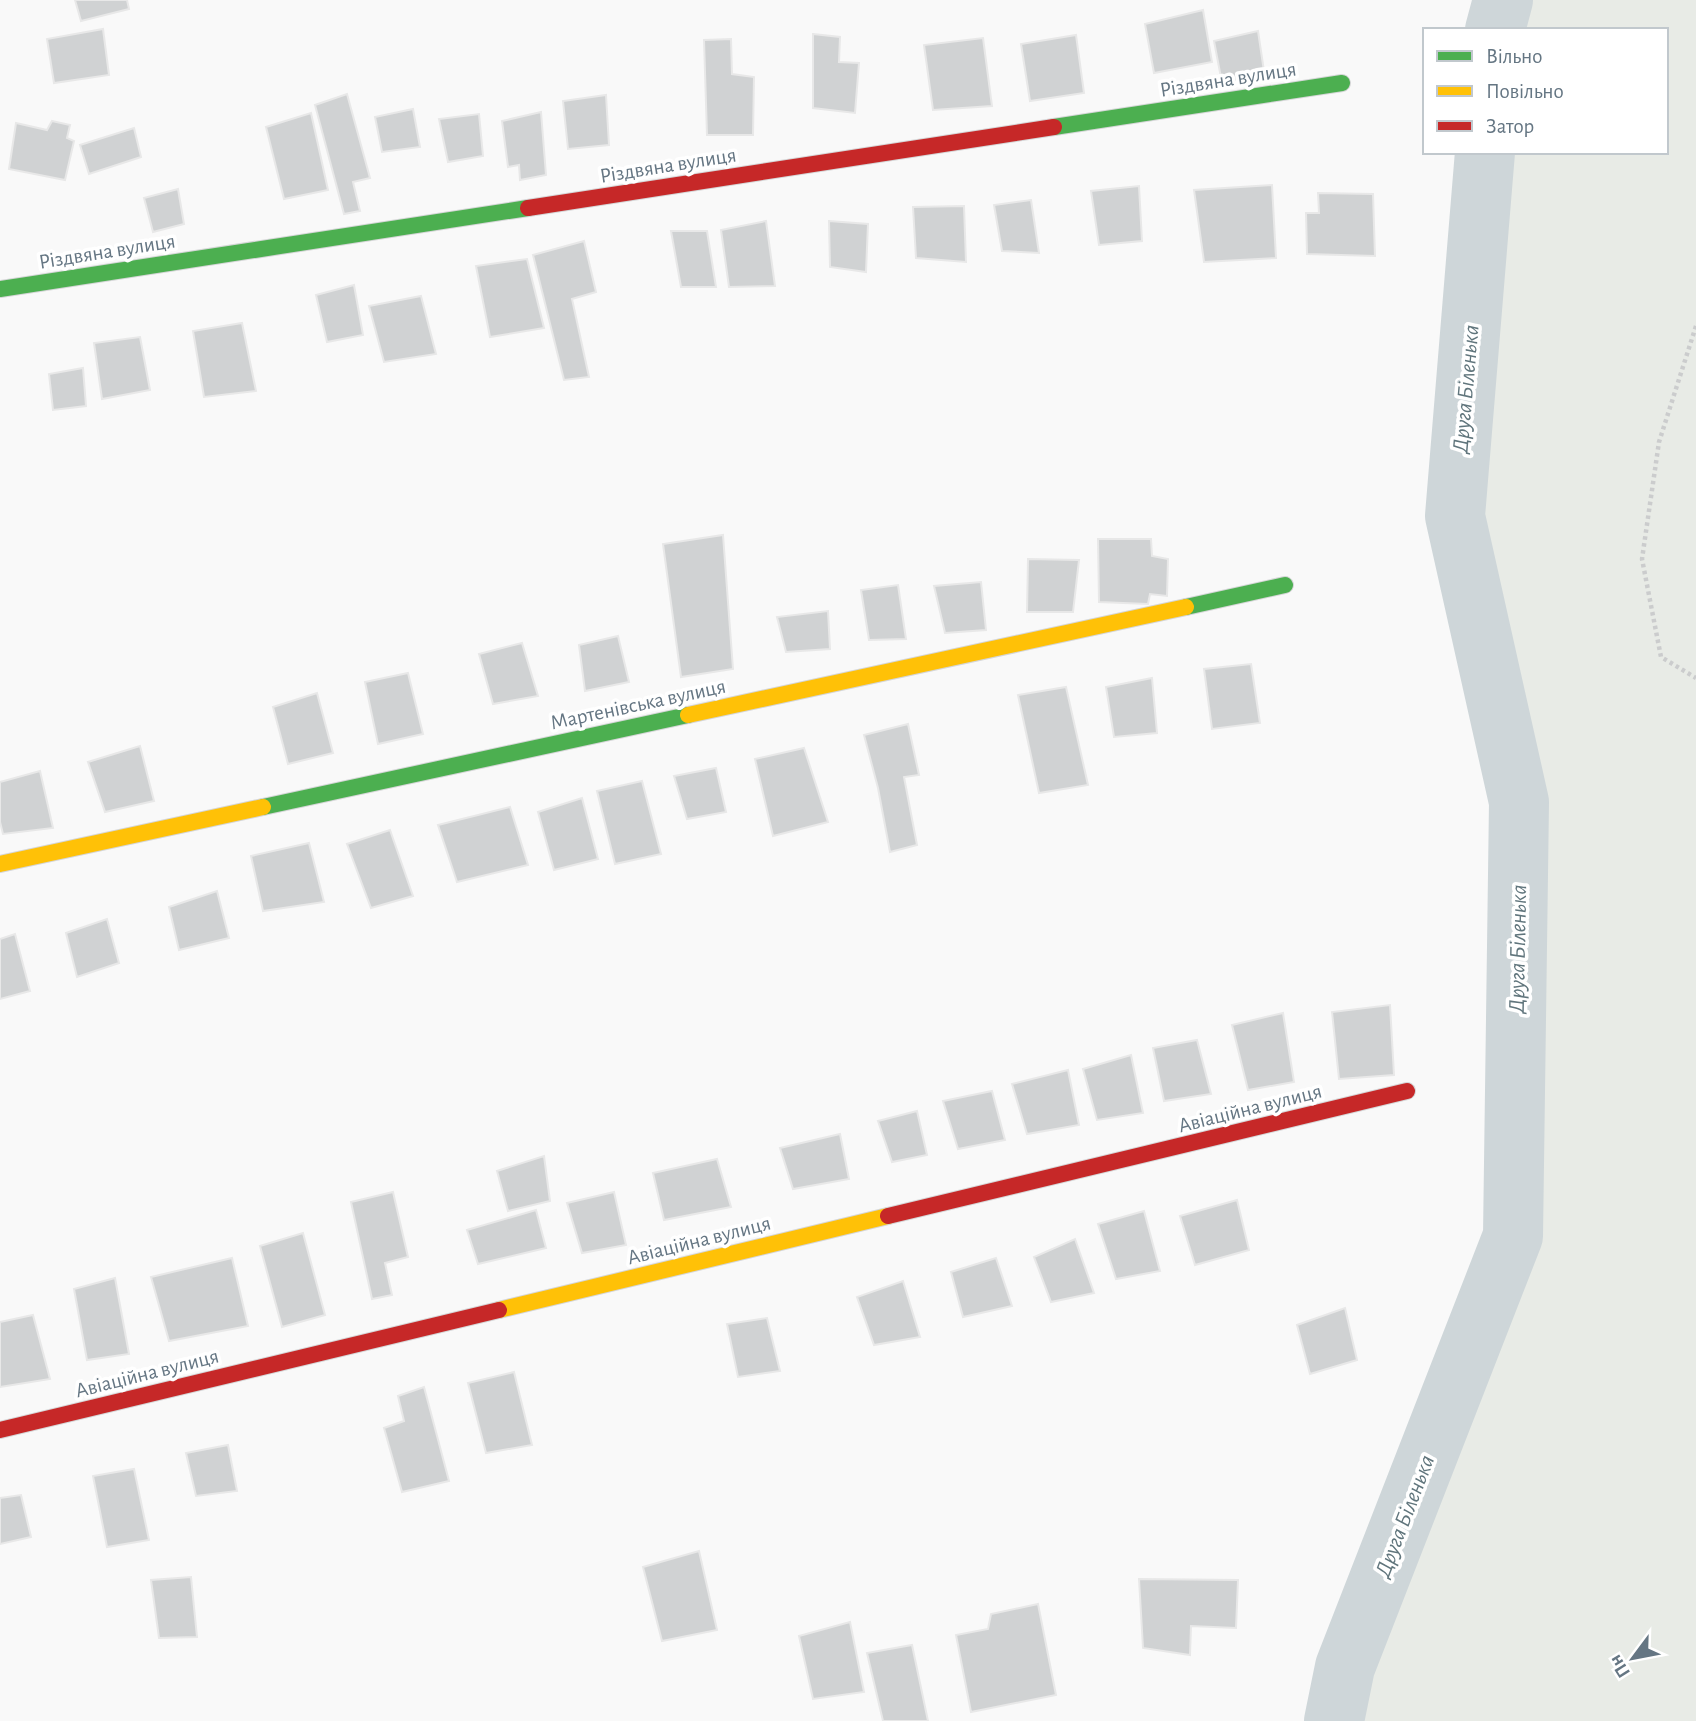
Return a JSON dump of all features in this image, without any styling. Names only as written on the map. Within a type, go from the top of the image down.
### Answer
[{"type":"street","name":"Різдвяна вулиця","points":[[0,289],[1342,82]]},
{"type":"street","name":"Мартенівська вулиця","points":[[0,864],[1285,585]]},
{"type":"street","name":"Авіаційна вулиця","points":[[0,1430],[1407,1091]]},
{"type":"path","points":[[1696,326],[1659,442],[1642,559],[1661,657],[1696,678]]},
{"type":"shaded area","points":[[1503,0],[1696,0],[1696,1721],[1334,1721],[1345,1667],[1513,1236],[1519,802],[1455,516],[1485,154],[1668,154],[1668,28],[1496,28]]},
{"type":"building","points":[[75,0],[127,0],[129,9],[81,21]]},
{"type":"building","points":[[1203,10],[1212,62],[1154,73],[1145,24]]},
{"type":"building","points":[[103,29],[109,75],[54,83],[47,39]]},
{"type":"building","points":[[1258,31],[1265,78],[1222,83],[1214,41]]},
{"type":"building","points":[[813,34],[840,37],[839,62],[859,63],[855,113],[813,108]]},
{"type":"building","points":[[1076,35],[1084,93],[1030,101],[1021,44]]},
{"type":"building","points":[[983,38],[992,106],[933,110],[924,45]]},
{"type":"building","points":[[731,39],[732,74],[754,77],[753,135],[707,135],[704,40]]},
{"type":"building","points":[[347,94],[370,178],[353,182],[360,211],[344,214],[315,105]]},
{"type":"building","points":[[606,95],[609,145],[568,149],[563,101]]},
{"type":"building","points":[[413,109],[420,147],[382,152],[375,117]]},
{"type":"building","points":[[541,112],[546,175],[520,180],[519,165],[508,167],[502,121]]},
{"type":"building","points":[[311,113],[328,190],[284,199],[266,127]]},
{"type":"building","points":[[479,114],[483,156],[448,162],[439,119]]},
{"type":"building","points":[[52,121],[70,125],[67,138],[74,141],[65,180],[9,169],[16,123],[47,130]]},
{"type":"building","points":[[134,128],[141,157],[89,174],[80,145]]},
{"type":"building","points":[[1272,185],[1276,258],[1204,262],[1194,190]]},
{"type":"building","points":[[1139,186],[1142,241],[1099,245],[1091,191]]},
{"type":"building","points":[[178,189],[184,224],[153,232],[144,198]]},
{"type":"building","points":[[1318,193],[1373,194],[1375,256],[1307,254],[1306,213],[1319,213]]},
{"type":"building","points":[[1031,200],[1039,253],[1002,251],[994,205]]},
{"type":"building","points":[[964,206],[966,262],[916,258],[913,207]]},
{"type":"building","points":[[766,221],[775,286],[729,287],[721,230]]},
{"type":"building","points":[[829,221],[868,224],[866,272],[830,267]]},
{"type":"building","points":[[671,231],[707,231],[716,287],[681,287]]},
{"type":"building","points":[[584,241],[596,292],[572,299],[589,377],[564,380],[533,255]]},
{"type":"building","points":[[527,259],[544,328],[490,337],[476,266]]},
{"type":"building","points":[[354,285],[363,335],[327,342],[316,295]]},
{"type":"building","points":[[421,296],[436,354],[384,362],[369,306]]},
{"type":"building","points":[[242,323],[256,391],[204,397],[193,331]]},
{"type":"building","points":[[140,337],[150,390],[102,399],[94,343]]},
{"type":"building","points":[[83,368],[86,406],[53,410],[49,374]]},
{"type":"building","points":[[723,535],[733,669],[681,677],[663,544]]},
{"type":"building","points":[[1098,539],[1151,539],[1152,556],[1168,559],[1167,596],[1150,594],[1148,604],[1099,602]]},
{"type":"building","points":[[1028,559],[1079,560],[1073,612],[1027,612]]},
{"type":"building","points":[[981,582],[986,630],[945,633],[934,586]]},
{"type":"building","points":[[898,585],[906,639],[869,640],[861,590]]},
{"type":"building","points":[[828,611],[830,649],[786,652],[777,617]]},
{"type":"building","points":[[618,636],[629,682],[585,691],[579,645]]},
{"type":"building","points":[[522,643],[538,696],[493,704],[479,654]]},
{"type":"building","points":[[1251,664],[1260,723],[1212,729],[1204,669]]},
{"type":"building","points":[[408,673],[423,734],[378,744],[365,682]]},
{"type":"building","points":[[1152,678],[1157,733],[1114,737],[1106,687]]},
{"type":"building","points":[[1066,687],[1088,785],[1039,793],[1018,695]]},
{"type":"building","points":[[317,693],[333,753],[288,764],[273,707]]},
{"type":"building","points":[[908,724],[919,775],[904,777],[917,845],[890,852],[878,788],[864,735]]},
{"type":"building","points":[[140,746],[154,801],[105,812],[88,762]]},
{"type":"building","points":[[804,748],[828,822],[773,836],[755,759]]},
{"type":"building","points":[[716,768],[726,812],[687,819],[674,776]]},
{"type":"building","points":[[40,771],[53,828],[3,834],[0,822],[0,782]]},
{"type":"building","points":[[642,781],[661,854],[615,864],[597,791]]},
{"type":"building","points":[[582,798],[598,859],[554,870],[538,812]]},
{"type":"building","points":[[510,807],[528,865],[457,882],[438,825]]},
{"type":"building","points":[[390,830],[413,896],[371,908],[347,844]]},
{"type":"building","points":[[309,843],[324,902],[263,911],[251,856]]},
{"type":"building","points":[[217,891],[229,938],[179,950],[169,907]]},
{"type":"building","points":[[107,919],[119,963],[77,977],[66,933]]},
{"type":"building","points":[[15,934],[30,991],[0,999],[0,939]]},
{"type":"building","points":[[1390,1005],[1394,1075],[1339,1079],[1332,1012]]},
{"type":"building","points":[[1283,1013],[1294,1082],[1248,1090],[1232,1025]]},
{"type":"building","points":[[1197,1040],[1211,1094],[1164,1101],[1153,1048]]},
{"type":"building","points":[[1131,1055],[1143,1113],[1097,1120],[1083,1069]]},
{"type":"building","points":[[1068,1070],[1079,1125],[1027,1134],[1012,1084]]},
{"type":"building","points":[[992,1091],[1005,1140],[958,1149],[943,1101]]},
{"type":"building","points":[[917,1111],[927,1155],[892,1162],[878,1121]]},
{"type":"building","points":[[840,1134],[849,1179],[793,1189],[780,1148]]},
{"type":"building","points":[[544,1156],[550,1201],[508,1211],[497,1171]]},
{"type":"building","points":[[717,1159],[731,1207],[664,1220],[653,1173]]},
{"type":"building","points":[[393,1192],[408,1257],[385,1263],[392,1295],[372,1299],[351,1202]]},
{"type":"building","points":[[614,1192],[626,1245],[582,1253],[567,1203]]},
{"type":"building","points":[[1237,1200],[1249,1250],[1195,1265],[1180,1216]]},
{"type":"building","points":[[536,1210],[546,1248],[478,1264],[467,1230]]},
{"type":"building","points":[[1144,1211],[1160,1271],[1116,1279],[1098,1224]]},
{"type":"building","points":[[303,1233],[325,1315],[282,1327],[260,1246]]},
{"type":"building","points":[[1075,1239],[1094,1293],[1051,1302],[1034,1257]]},
{"type":"building","points":[[232,1258],[248,1326],[169,1341],[151,1277]]},
{"type":"building","points":[[996,1258],[1012,1306],[963,1317],[951,1272]]},
{"type":"building","points":[[115,1278],[129,1354],[87,1360],[74,1289]]},
{"type":"building","points":[[903,1281],[920,1337],[874,1345],[857,1297]]},
{"type":"building","points":[[1345,1308],[1357,1360],[1310,1374],[1297,1325]]},
{"type":"building","points":[[33,1315],[50,1379],[0,1387],[0,1322]]},
{"type":"building","points":[[767,1318],[780,1371],[738,1377],[727,1324]]},
{"type":"building","points":[[514,1372],[532,1445],[486,1453],[468,1383]]},
{"type":"building","points":[[424,1387],[449,1481],[402,1492],[384,1428],[404,1421],[398,1396]]},
{"type":"building","points":[[228,1445],[237,1491],[196,1496],[186,1453]]},
{"type":"building","points":[[134,1469],[149,1540],[107,1547],[93,1476]]},
{"type":"building","points":[[21,1495],[31,1537],[0,1544],[0,1498]]},
{"type":"building","points":[[699,1551],[717,1630],[662,1641],[643,1567]]},
{"type":"building","points":[[191,1577],[197,1637],[159,1638],[151,1580]]},
{"type":"building","points":[[1139,1579],[1238,1580],[1236,1628],[1191,1626],[1190,1655],[1143,1648]]},
{"type":"building","points":[[1038,1604],[1056,1695],[971,1712],[956,1635],[988,1629],[991,1614]]},
{"type":"building","points":[[850,1622],[864,1692],[813,1699],[799,1636]]},
{"type":"building","points":[[912,1645],[928,1721],[883,1721],[867,1653]]},
{"type":"waterway","name":"Друга Біленька","points":[[1496,28],[1503,0]]},
{"type":"waterway","name":"Друга Біленька","points":[[1334,1721],[1345,1667],[1513,1236],[1519,802],[1455,516],[1485,154]]},
{"type":"traffic: fast","points":[[1054,127],[1342,83]]},
{"type":"traffic: fast","points":[[0,289],[528,208]]},
{"type":"traffic: fast","points":[[1186,607],[1285,585]]},
{"type":"traffic: fast","points":[[263,807],[688,715]]},
{"type":"traffic: slow","points":[[688,715],[1186,607]]},
{"type":"traffic: slow","points":[[0,864],[263,807]]},
{"type":"traffic: slow","points":[[499,1310],[888,1216]]},
{"type":"traffic: jam","points":[[528,208],[1054,127]]},
{"type":"traffic: jam","points":[[888,1216],[1407,1091]]},
{"type":"traffic: jam","points":[[0,1430],[499,1310]]}]
